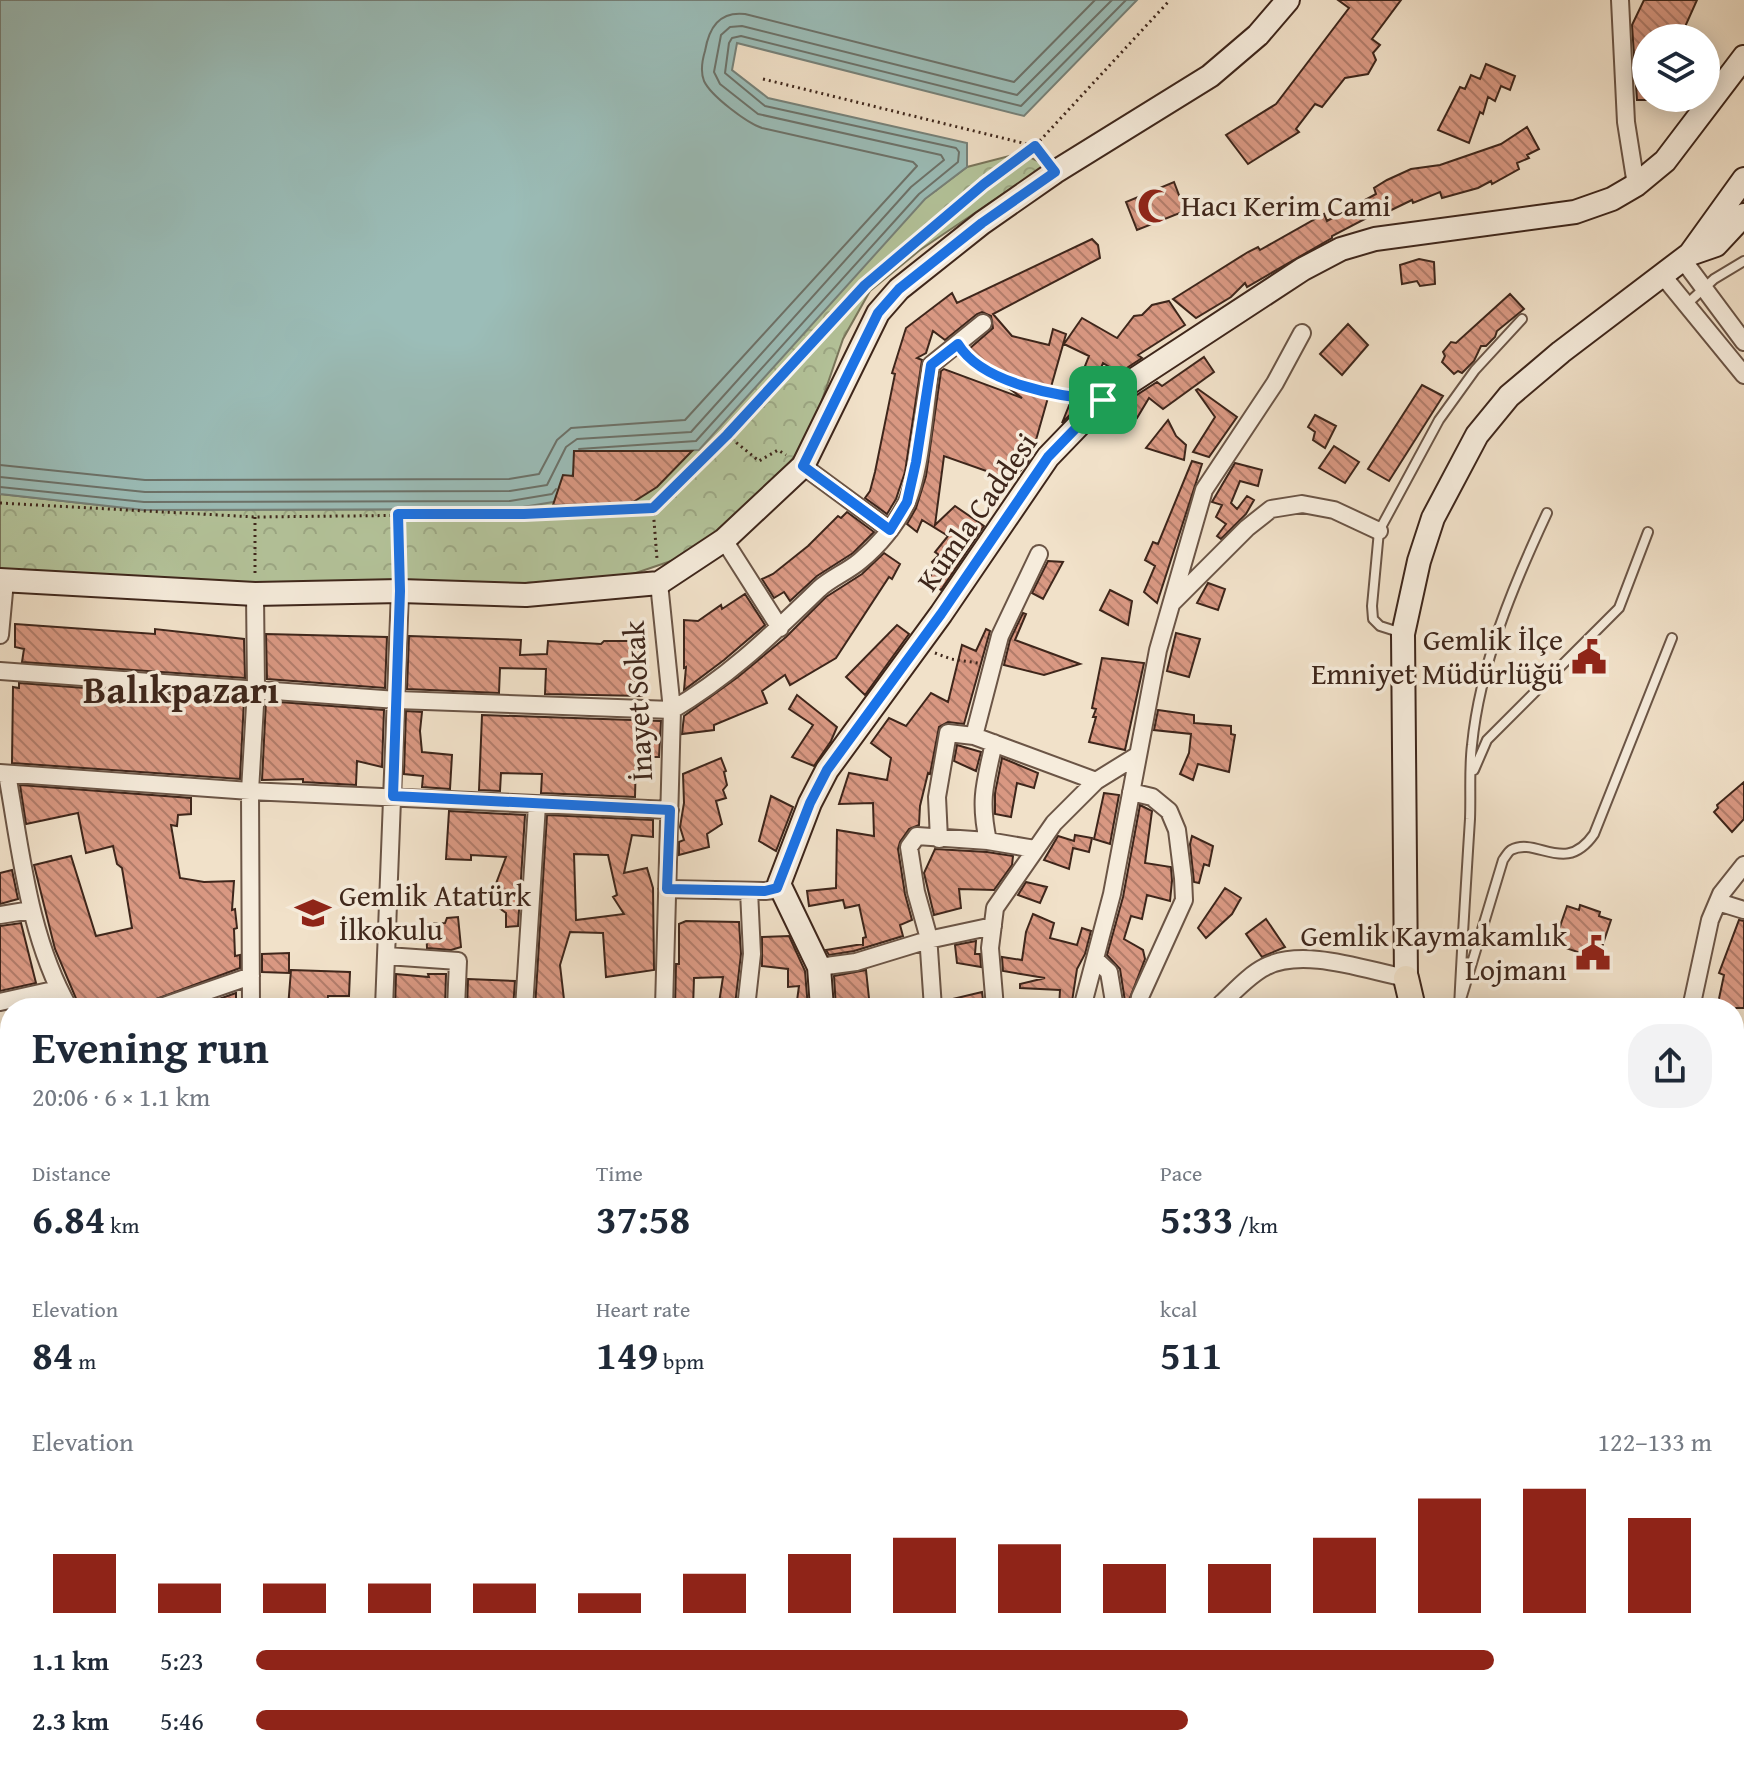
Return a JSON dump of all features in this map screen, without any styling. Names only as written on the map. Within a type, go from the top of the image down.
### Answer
[{"type":"main road","points":[[1402,998],[1406,978]]},
{"type":"main road","points":[[1406,978],[1411,998]]},
{"type":"street","points":[[0,635],[2,580],[255,594],[400,591],[526,595],[659,583],[724,540],[803,466],[878,313],[899,289],[982,223],[1055,172],[1210,76],[1258,35],[1288,0]]},
{"type":"street","points":[[1620,0],[1626,122],[1636,185]]},
{"type":"street","name":"Kumla Caddesi","points":[[779,884],[810,803],[827,770],[941,614],[1048,457],[1103,400],[1303,269],[1341,249],[1375,239],[1575,212],[1612,199],[1636,185],[1665,161],[1744,57]]},
{"type":"street","points":[[1228,998],[1264,967],[1292,958],[1309,958],[1406,978],[1403,634],[1419,561],[1433,518],[1477,435],[1509,396],[1686,257],[1744,179]]},
{"type":"street","points":[[1686,257],[1716,245],[1744,215]]},
{"type":"street","points":[[1686,257],[1704,288],[1744,342]]},
{"type":"street","points":[[1663,276],[1744,375]]},
{"type":"street","points":[[0,671],[397,700],[672,710],[714,684],[780,628],[822,586],[859,561],[890,530],[907,502],[931,365],[983,323]]},
{"type":"street","points":[[1085,998],[1112,894],[1158,650],[1204,490],[1275,383],[1302,333]]},
{"type":"street","points":[[803,466],[890,530]]},
{"type":"street","points":[[1171,604],[1247,528],[1271,509],[1302,504],[1334,510],[1379,531]]},
{"type":"street","points":[[724,540],[780,628]]},
{"type":"street","points":[[974,736],[1000,636],[1039,554]]},
{"type":"street","name":"İnayet Sokak","points":[[659,583],[672,710],[664,998]]},
{"type":"street","points":[[385,998],[400,591]]},
{"type":"street","points":[[251,998],[250,791],[256,688],[255,594]]},
{"type":"street","points":[[939,839],[937,797],[948,733],[974,736],[1096,781]]},
{"type":"street","points":[[988,841],[982,813],[982,792],[994,743]]},
{"type":"street","points":[[994,998],[990,948],[995,908],[1054,823],[1096,781],[1138,755]]},
{"type":"street","points":[[63,998],[31,910],[3,774],[250,791],[670,810]]},
{"type":"street","points":[[1131,792],[1152,797],[1169,811],[1177,830],[1184,900],[1140,998]]},
{"type":"street","points":[[525,998],[537,805]]},
{"type":"street","points":[[932,998],[928,940],[909,847],[917,836],[988,841],[1035,849]]},
{"type":"street","points":[[1693,998],[1710,920],[1718,902],[1744,865]]},
{"type":"street","points":[[667,889],[774,890],[779,884],[819,967],[821,998]]},
{"type":"street","points":[[747,998],[752,954],[749,891]]},
{"type":"street","points":[[1718,902],[1744,910]]},
{"type":"street","points":[[0,915],[31,910]]},
{"type":"street","points":[[819,967],[856,962],[928,940],[993,926]]},
{"type":"street","points":[[387,956],[458,961],[456,998]]},
{"type":"street","points":[[1095,959],[1109,972],[1113,998]]},
{"type":"street","points":[[187,998],[251,976]]},
{"type":"street","points":[[18,998],[58,989]]},
{"type":"lane","points":[[1686,304],[1728,268],[1744,261]]},
{"type":"lane","points":[[1403,634],[1380,626],[1373,619],[1379,531],[1439,420],[1475,370],[1522,319]]},
{"type":"lane","points":[[1460,998],[1471,746],[1489,663],[1521,569],[1547,513]]},
{"type":"lane","points":[[1471,779],[1487,740],[1619,608],[1648,532]]},
{"type":"lane","points":[[1462,998],[1503,860],[1511,850],[1523,848],[1572,853],[1585,846],[1594,834],[1672,638]]},
{"type":"path","points":[[0,503],[255,517],[524,514],[653,508],[727,435],[865,285],[984,184],[1035,146],[1170,0]]},
{"type":"path","points":[[763,79],[1035,146],[1055,172]]},
{"type":"path","points":[[958,344],[963,354],[999,376],[1076,398],[1103,400]]},
{"type":"path","points":[[727,435],[759,461],[778,450],[803,466]]},
{"type":"path","points":[[653,508],[659,583]]},
{"type":"path","points":[[398,514],[400,591]]},
{"type":"path","points":[[255,517],[255,594]]},
{"type":"path","points":[[917,645],[951,659],[991,667]]},
{"type":"green space","points":[[1021,153],[1046,165],[920,250],[870,291],[843,339],[809,438],[786,467],[716,533],[674,560],[624,577],[515,587],[296,587],[0,578],[0,494],[144,510],[511,509],[967,167]]},
{"type":"water","points":[[0,0],[1137,0],[1024,116],[737,43],[732,70],[768,98],[967,143],[967,167],[925,199],[699,450],[582,456],[559,501],[511,509],[144,510],[0,494]]},
{"type":"building","points":[[1338,0],[1401,0],[1372,39],[1380,45],[1373,53],[1376,60],[1368,74],[1345,78],[1322,107],[1315,104],[1296,129],[1299,132],[1248,164],[1226,135],[1276,104],[1349,8]]},
{"type":"building","points":[[1644,0],[1697,0],[1686,24],[1632,24]]},
{"type":"building","points":[[1486,64],[1515,76],[1510,90],[1501,86],[1495,101],[1488,97],[1469,143],[1438,130],[1460,87],[1465,89],[1471,75],[1480,79]]},
{"type":"building","points":[[1527,127],[1539,149],[1517,163],[1519,169],[1492,184],[1491,181],[1442,198],[1440,192],[1413,203],[1412,200],[1381,215],[1380,211],[1247,287],[1245,283],[1231,297],[1196,318],[1173,299],[1248,252],[1258,247],[1260,250],[1324,214],[1327,221],[1376,194],[1374,188],[1387,180],[1411,169],[1440,165],[1501,144]]},
{"type":"building","name":"Hacı Kerim Cami","points":[[1174,182],[1185,211],[1137,230],[1126,202]]},
{"type":"building","points":[[1092,239],[1098,245],[1100,258],[993,314],[1012,336],[1049,345],[1053,329],[1066,334],[1028,462],[1012,480],[944,456],[935,525],[955,506],[984,526],[941,590],[927,581],[936,568],[932,562],[939,555],[935,552],[948,536],[922,520],[917,532],[907,524],[916,508],[926,476],[941,371],[944,369],[1022,398],[975,363],[980,359],[969,349],[993,328],[991,316],[982,312],[977,314],[945,340],[933,331],[926,353],[917,358],[922,360],[905,472],[887,514],[865,498],[875,472],[895,374],[892,373],[906,328],[952,293],[957,303]]},
{"type":"building","points":[[1419,259],[1434,262],[1435,284],[1420,286],[1417,281],[1402,284],[1400,265]]},
{"type":"building","points":[[1510,294],[1524,309],[1497,331],[1486,346],[1481,346],[1474,361],[1462,373],[1458,371],[1454,374],[1442,362],[1443,352]]},
{"type":"building","points":[[1169,301],[1185,325],[1138,355],[1142,358],[1119,373],[1103,363],[1090,394],[1062,423],[1089,356],[1064,344],[1082,318],[1117,338],[1134,316],[1142,315],[1152,305]]},
{"type":"building","points":[[1348,324],[1368,345],[1342,375],[1320,354]]},
{"type":"building","points":[[1204,357],[1214,372],[1163,409],[1149,398],[1137,418],[1123,408],[1129,400],[1157,382],[1162,386]]},
{"type":"building","points":[[1422,385],[1443,396],[1389,481],[1368,469]]},
{"type":"building","points":[[1198,389],[1237,417],[1209,457],[1193,452],[1215,417]]},
{"type":"building","points":[[1315,415],[1336,426],[1325,448],[1313,440],[1315,432],[1308,427]]},
{"type":"building","points":[[1168,420],[1176,436],[1186,445],[1184,460],[1146,448]]},
{"type":"building","points":[[1334,446],[1359,462],[1345,483],[1319,468]]},
{"type":"building","points":[[574,451],[692,451],[657,487],[630,504],[553,505],[563,475],[573,476]]},
{"type":"building","points":[[1192,461],[1202,464],[1157,603],[1144,592],[1155,566],[1145,560],[1153,542],[1158,544]]},
{"type":"building","points":[[1235,463],[1262,470],[1258,486],[1240,481],[1231,503],[1237,509],[1247,496],[1254,500],[1246,514],[1221,539],[1217,536],[1226,524],[1216,517],[1222,505],[1212,502]]},
{"type":"building","points":[[847,512],[874,532],[853,553],[817,576],[790,601],[784,592],[774,598],[762,579],[773,574],[808,546],[838,516],[841,518]]},
{"type":"building","points":[[884,553],[900,564],[836,658],[790,685],[785,675],[762,691],[767,703],[714,725],[714,730],[682,734],[684,716],[738,677],[786,637],[826,597],[862,574]]},
{"type":"building","points":[[1048,561],[1063,562],[1043,599],[1032,593]]},
{"type":"building","points":[[1208,583],[1225,589],[1218,610],[1197,603]]},
{"type":"building","points":[[1110,590],[1132,601],[1128,625],[1100,610]]},
{"type":"building","points":[[745,594],[765,625],[684,690],[684,620],[698,621],[721,605],[722,609]]},
{"type":"building","points":[[1023,613],[1026,614],[1015,640],[1080,664],[1044,675],[1004,665],[1010,640]]},
{"type":"building","points":[[15,624],[155,634],[155,629],[244,639],[245,678],[22,662],[24,649],[15,647]]},
{"type":"building","points":[[897,625],[909,634],[865,695],[846,677]]},
{"type":"building","points":[[986,629],[990,631],[964,724],[948,722],[939,727],[920,806],[919,825],[909,829],[898,849],[912,920],[900,925],[903,936],[854,951],[829,955],[826,950],[863,944],[866,937],[859,905],[845,908],[843,900],[809,906],[807,891],[836,888],[837,830],[874,836],[873,803],[839,804],[849,773],[887,780],[891,758],[871,743],[889,718],[906,726],[931,693],[948,702],[962,645],[976,651]]},
{"type":"building","points":[[1176,633],[1200,639],[1189,677],[1167,671]]},
{"type":"building","points":[[266,634],[387,637],[385,688],[267,679]]},
{"type":"building","points":[[409,636],[521,640],[520,655],[547,654],[548,641],[601,644],[604,641],[642,641],[642,696],[545,694],[546,669],[500,668],[499,693],[407,689]]},
{"type":"building","points":[[1102,658],[1144,663],[1125,750],[1089,742],[1096,717],[1093,717],[1096,709],[1092,708]]},
{"type":"building","points":[[19,683],[244,700],[240,779],[12,763],[13,687],[19,688]]},
{"type":"building","points":[[797,695],[837,727],[814,766],[792,757],[813,725],[789,709]]},
{"type":"building","points":[[266,701],[384,710],[382,767],[357,761],[356,785],[303,782],[303,779],[262,780]]},
{"type":"building","points":[[1158,710],[1194,715],[1194,723],[1231,726],[1231,734],[1235,735],[1229,772],[1198,764],[1193,780],[1180,774],[1189,753],[1191,734],[1154,730]]},
{"type":"building","points":[[406,711],[422,712],[422,752],[452,755],[450,789],[422,787],[423,776],[404,774]]},
{"type":"building","points":[[482,715],[661,721],[659,757],[636,757],[635,797],[541,793],[542,774],[501,773],[500,791],[479,790]]},
{"type":"building","points":[[957,745],[981,752],[976,771],[954,761]]},
{"type":"building","points":[[721,758],[726,771],[727,785],[723,790],[726,798],[716,801],[722,824],[707,834],[709,847],[679,855],[679,842],[684,840],[680,827],[684,803],[683,774]]},
{"type":"building","points":[[1002,758],[1038,773],[1034,788],[1017,783],[1011,817],[995,814],[995,793]]},
{"type":"building","points":[[1744,782],[1744,819],[1732,832],[1714,812],[1717,805]]},
{"type":"building","points":[[20,785],[191,798],[191,814],[178,815],[177,826],[171,825],[180,878],[204,882],[234,881],[235,956],[240,955],[240,968],[159,998],[76,998],[55,949],[34,865],[71,856],[96,936],[132,928],[122,868],[117,864],[113,846],[86,853],[78,813],[26,824]]},
{"type":"building","points":[[1104,793],[1119,795],[1110,844],[1094,839]]},
{"type":"building","points":[[771,796],[793,807],[776,851],[759,841]]},
{"type":"building","points":[[1140,805],[1152,811],[1145,863],[1171,867],[1172,881],[1170,901],[1147,895],[1142,919],[1131,916],[1124,939],[1143,950],[1145,959],[1130,998],[1124,998],[1120,969],[1107,955],[1123,897]]},
{"type":"building","points":[[449,811],[525,815],[518,926],[506,927],[506,913],[495,905],[494,889],[506,857],[471,855],[471,860],[446,859]]},
{"type":"building","points":[[547,815],[653,820],[653,837],[632,835],[624,873],[647,868],[653,888],[654,970],[606,977],[603,933],[570,932],[560,965],[564,998],[536,998]],"holes":[[[574,854],[608,855],[617,895],[613,897],[624,914],[576,920]]]},
{"type":"building","points":[[1075,835],[1092,838],[1089,852],[1073,848],[1069,869],[1044,860],[1058,836],[1074,841]]},
{"type":"building","points":[[1192,836],[1213,846],[1209,866],[1204,864],[1199,883],[1194,882]]},
{"type":"building","points":[[935,849],[1013,856],[1012,865],[994,890],[959,889],[961,908],[934,915],[924,873]]},
{"type":"building","points":[[12,870],[18,899],[0,904],[0,873]]},
{"type":"building","points":[[1026,882],[1047,887],[1040,903],[1018,895]]},
{"type":"building","points":[[1225,888],[1241,898],[1232,914],[1206,938],[1198,928]]},
{"type":"building","name":"Gemlik Kaymakamlık Lojmanı","points":[[1580,905],[1600,912],[1599,916],[1611,920],[1598,959],[1554,944],[1567,906],[1579,910]]},
{"type":"building","points":[[1033,914],[1054,923],[1050,938],[1077,945],[1082,928],[1091,931],[1077,969],[1073,998],[1060,998],[1060,990],[1020,988],[1020,984],[1045,978],[1003,971],[1002,957],[1022,960],[1026,932]]},
{"type":"building","points":[[458,917],[461,947],[451,950],[427,948],[426,924],[445,923],[447,918]]},
{"type":"building","points":[[1266,919],[1285,947],[1262,957],[1246,934]]},
{"type":"building","points":[[1739,920],[1744,921],[1744,998],[1719,998],[1724,975],[1719,973]]},
{"type":"building","points":[[686,921],[739,922],[741,954],[736,998],[720,998],[723,977],[694,978],[693,998],[675,998],[679,924]]},
{"type":"building","points":[[21,923],[36,983],[0,991],[0,926]]},
{"type":"building","points":[[789,936],[805,971],[807,998],[797,998],[799,986],[788,987],[788,969],[762,966],[762,937]]},
{"type":"building","points":[[976,941],[975,954],[980,954],[981,967],[957,963],[955,945]]},
{"type":"building","points":[[289,953],[289,973],[262,972],[262,954]]},
{"type":"building","points":[[291,970],[350,972],[349,996],[289,998]]},
{"type":"building","points":[[866,970],[869,998],[835,998],[834,976]]},
{"type":"building","points":[[396,974],[429,977],[428,974],[446,974],[445,998],[395,998]]},
{"type":"building","points":[[468,979],[515,981],[514,998],[467,998]]},
{"type":"building","points":[[982,992],[983,998],[957,998]]},
{"type":"place","name":"Hacı Kerim Cami","points":[[1155,206]]},
{"type":"place","name":"Gemlik İlçe Emniyet Müdürlüğü","points":[[1589,657]]},
{"type":"place","name":"Gemlik Atatürk İlkokulu","points":[[313,913]]},
{"type":"place","name":"Gemlik Kaymakamlık Lojmanı","points":[[1593,953]]},
{"type":"district","name":"Balıkpazarı","points":[[181,690]]},
{"type":"route","points":[[1035,146],[1055,172],[982,223],[899,289],[878,313],[803,466],[890,530],[907,502],[931,365],[958,344],[963,354],[999,376],[1076,398],[1103,400],[1048,457],[941,614],[827,770],[774,890],[667,889],[670,810],[393,796],[400,591],[398,514],[524,514],[653,508],[727,435],[865,285],[984,184],[1035,146]]}]
